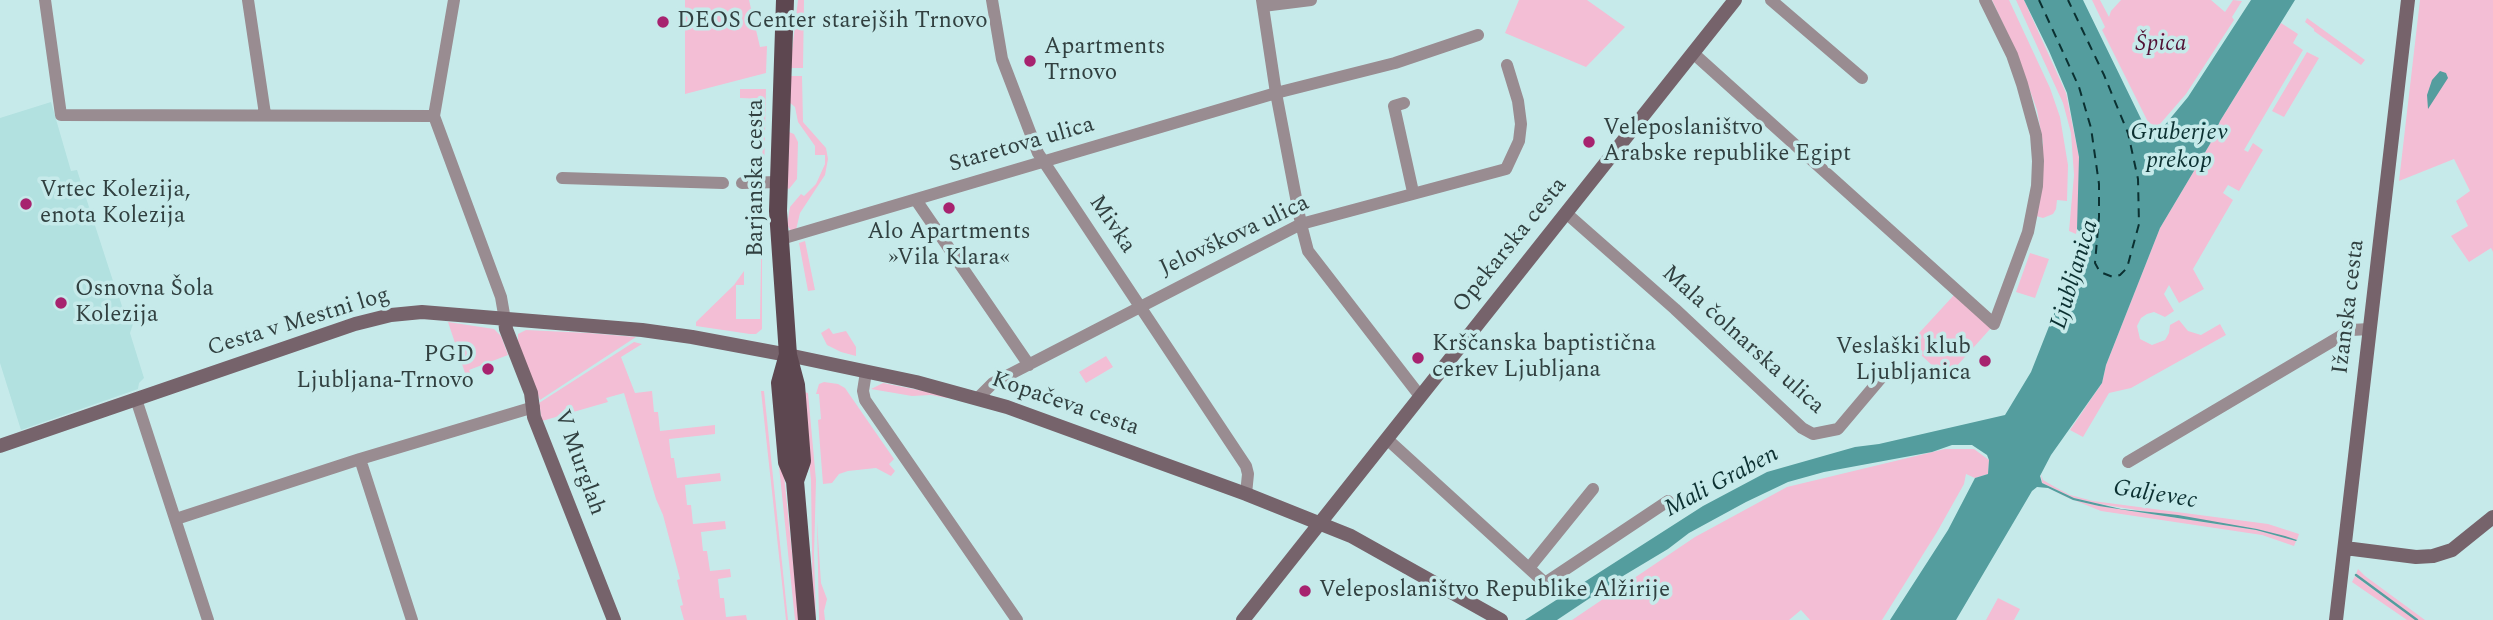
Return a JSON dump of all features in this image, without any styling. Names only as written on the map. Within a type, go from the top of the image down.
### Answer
[{"type":"main road","name":"Barjanska cesta","points":[[785,0],[778,182],[788,355],[780,383],[788,462],[795,481],[807,620]]},
{"type":"street","points":[[45,0],[61,115],[434,116]]},
{"type":"street","points":[[248,0],[265,114]]},
{"type":"street","points":[[453,0],[434,116],[501,296],[505,320]]},
{"type":"street","name":"Mivka","points":[[992,0],[1002,59],[1044,162],[1246,466],[1246,494]]},
{"type":"street","points":[[1311,0],[1263,3],[1276,93],[1308,251],[1420,396]]},
{"type":"street","name":"Opekarska cesta","points":[[1244,620],[1735,0]]},
{"type":"street","points":[[1771,0],[1862,78]]},
{"type":"street","points":[[1693,52],[1994,324],[2028,232],[2037,186],[2038,161],[2036,135],[2022,84],[2012,55],[1985,0]]},
{"type":"street","name":"Ižanska cesta","points":[[2336,620],[2408,0]]},
{"type":"street","name":"Staretova ulica","points":[[781,239],[1276,93],[1374,69],[1478,36]]},
{"type":"street","name":"Jelovškova ulica","points":[[978,398],[993,383],[1301,224],[1506,169],[1519,141],[1521,124],[1518,101],[1507,65]]},
{"type":"street","points":[[1404,103],[1394,106],[1413,192]]},
{"type":"street","points":[[562,178],[723,183]]},
{"type":"street","points":[[742,183],[778,182]]},
{"type":"street","points":[[916,200],[1029,365]]},
{"type":"street","name":"Mala čolnarska ulica","points":[[1566,213],[1675,309],[1802,428],[1813,434],[1838,429],[1888,372]]},
{"type":"street","name":"Cesta v Mestni log","points":[[0,446],[376,318],[422,312],[642,330],[788,355]]},
{"type":"street","name":"V Murglah","points":[[505,320],[531,393],[534,417],[614,620]]},
{"type":"street","points":[[2128,462],[2351,330],[2370,329]]},
{"type":"street","name":"Kopačeva cesta","points":[[788,355],[978,398],[1246,494],[1351,536],[1501,620]]},
{"type":"street","points":[[866,372],[863,391],[865,400],[1017,620]]},
{"type":"street","points":[[136,399],[208,620]]},
{"type":"street","points":[[176,519],[360,459],[534,407]]},
{"type":"street","points":[[1387,439],[1545,583],[1668,501]]},
{"type":"street","points":[[360,459],[412,620]]},
{"type":"street","points":[[1529,568],[1593,489]]},
{"type":"street","points":[[2345,548],[2416,557],[2433,556],[2452,550],[2493,517]]},
{"type":"shaded area","name":"Osnovna Šola Kolezija","points":[[51,102],[71,171],[77,170],[127,322],[133,324],[130,333],[144,378],[138,389],[21,430],[0,363],[0,118]]},
{"type":"green space","points":[[685,0],[749,0],[760,47],[767,46],[766,73],[685,94]]},
{"type":"green space","points":[[798,0],[804,0],[803,68],[790,68]]},
{"type":"green space","points":[[1519,0],[1587,0],[1625,27],[1586,67],[1505,33]]},
{"type":"green space","points":[[1992,0],[2009,0],[2050,88],[2060,117],[2068,165],[2067,201],[2057,200],[2053,214],[2043,218],[2036,216],[2043,143],[2037,110],[2017,54]]},
{"type":"green space","points":[[2016,0],[2024,0],[2066,93],[2079,157],[2079,213],[2076,234],[2069,231],[2074,175],[2071,133],[2063,103]]},
{"type":"green space","name":"Špica","points":[[2092,0],[2100,0],[2109,17],[2121,0],[2211,0],[2225,12],[2233,0],[2242,1],[2232,17],[2234,20],[2186,94],[2160,124],[2155,126],[2148,122],[2102,30],[2105,27]]},
{"type":"green space","points":[[2420,0],[2493,0],[2493,252],[2491,248],[2469,262],[2451,236],[2468,226],[2456,201],[2470,191],[2454,159],[2399,181]]},
{"type":"green space","points":[[2307,18],[2365,60],[2361,65],[2314,31],[2305,22]]},
{"type":"green space","points":[[2281,23],[2298,34],[2293,43],[2303,50],[2244,150],[2248,152],[2253,143],[2263,150],[2239,191],[2228,185],[2223,193],[2233,200],[2193,269],[2204,289],[2179,303],[2169,285],[2164,294],[2174,311],[2165,317],[2154,312],[2147,314],[2137,326],[2140,339],[2152,345],[2165,340],[2170,325],[2179,320],[2188,331],[2201,335],[2220,324],[2226,335],[2131,388],[2109,393],[2083,437],[2070,430],[2102,383],[2106,365],[2160,228],[2210,144],[2220,121]]},
{"type":"green space","points":[[2307,52],[2319,58],[2284,117],[2272,111]]},
{"type":"green space","points":[[790,76],[802,76],[803,122],[826,148],[828,159],[825,175],[800,213],[796,230],[791,231],[787,225],[790,207],[801,194],[804,196],[816,184],[825,164],[825,155],[815,155],[815,146],[798,122],[795,107],[789,102]]},
{"type":"green space","points":[[740,89],[766,89],[764,178],[759,177],[755,171],[762,169],[764,99],[740,98]]},
{"type":"green space","points":[[789,132],[794,134],[798,142],[797,179],[789,189],[787,188]]},
{"type":"green space","points":[[762,201],[762,329],[756,334],[750,334],[696,326],[696,322],[734,285],[744,271],[744,285],[736,285],[736,319],[760,319]]},
{"type":"green space","points":[[805,241],[815,290],[808,291],[799,243]]},
{"type":"green space","points":[[2030,253],[2049,259],[2035,298],[2016,292]]},
{"type":"green space","points":[[1954,295],[1991,328],[1946,378],[1909,344]]},
{"type":"green space","points":[[448,322],[494,329],[501,336],[508,355],[469,370],[472,377],[467,379]]},
{"type":"green space","points":[[829,328],[833,334],[846,331],[856,347],[856,356],[827,345],[821,333]]},
{"type":"green space","points":[[526,330],[636,337],[540,400],[518,342],[518,334]]},
{"type":"green space","points":[[634,342],[642,344],[621,357],[635,393],[652,391],[654,412],[658,412],[660,431],[715,425],[715,434],[669,439],[671,458],[674,458],[677,478],[720,473],[721,481],[685,485],[687,505],[691,505],[693,524],[725,521],[726,529],[701,532],[703,551],[707,551],[710,571],[730,569],[731,577],[718,579],[726,617],[746,615],[747,620],[684,620],[677,580],[680,579],[663,515],[624,393],[606,398],[608,402],[542,421],[539,403]]},
{"type":"green space","points":[[1106,356],[1113,367],[1086,383],[1079,372]]},
{"type":"green space","points":[[824,382],[845,388],[894,459],[889,464],[895,471],[891,476],[876,468],[848,471],[839,474],[832,483],[823,484],[818,420],[821,419],[819,394],[816,394],[819,384]]},
{"type":"green space","points":[[883,383],[948,396],[912,396],[871,389]]},
{"type":"green space","points":[[761,391],[764,391],[788,620],[786,620]]},
{"type":"green space","points":[[803,392],[808,393],[816,480],[816,620],[813,620],[811,481]]},
{"type":"green space","points":[[775,428],[779,428],[799,620],[795,620]]},
{"type":"green space","points":[[1945,449],[1974,449],[1989,460],[1988,474],[1975,478],[1966,474],[1964,484],[1937,532],[1882,620],[1810,620],[1801,610],[1789,620],[1572,620],[1695,537],[1787,487]]},
{"type":"green space","points":[[2041,474],[2043,480],[2070,495],[2093,501],[2268,524],[2299,534],[2297,540],[2257,529],[2099,504],[2074,498],[2042,483]]},
{"type":"green space","points":[[2075,500],[2256,530],[2296,541],[2294,546],[2262,535],[2101,511]]},
{"type":"green space","points":[[817,521],[821,583],[827,599],[825,620],[819,620]]},
{"type":"green space","points":[[2358,569],[2425,620],[2418,620],[2356,574]]},
{"type":"green space","points":[[2355,576],[2416,620],[2407,620],[2352,582]]},
{"type":"green space","points":[[1998,598],[2020,609],[2014,620],[1986,620]]},
{"type":"water","points":[[2024,0],[2083,0],[2143,123],[2148,129],[2155,131],[2164,126],[2188,97],[2251,0],[2295,0],[2220,121],[2210,144],[2160,228],[2106,365],[2102,383],[2051,455],[2040,476],[2042,483],[2074,498],[2121,509],[2178,515],[2257,529],[2297,540],[2256,530],[2099,506],[2073,500],[2048,488],[2037,487],[2032,491],[1956,620],[1890,620],[1948,530],[1975,478],[1988,474],[1987,455],[1972,445],[1952,445],[1932,452],[1824,472],[1788,482],[1689,533],[1557,620],[1525,620],[1703,506],[1767,472],[1855,447],[2005,415],[2031,372],[2078,253],[2082,234],[2077,229],[2079,157],[2067,93]]},
{"type":"water","points":[[2440,71],[2446,73],[2448,78],[2428,109],[2427,95],[2432,80]]},
{"type":"waterway","name":"Galjevec","points":[[2356,575],[2417,620]]},
{"type":"ferry route","points":[[2039,0],[2079,87],[2091,128],[2099,184],[2095,263],[2100,272],[2113,277],[2120,275],[2127,268],[2139,224],[2138,179],[2128,133],[2068,0]]},
{"type":"place","name":"DEOS Center starejših Trnovo","points":[[663,22]]},
{"type":"place","name":"Apartments Trnovo","points":[[1030,61]]},
{"type":"place","name":"Veleposlaništvo Arabske republike Egipt","points":[[1589,142]]},
{"type":"place","name":"Vrtec Kolezija, enota Kolezija","points":[[26,204]]},
{"type":"place","name":"Alo Apartments »Vila Klara«","points":[[949,208]]},
{"type":"place","name":"Osnovna Šola Kolezija","points":[[61,303]]},
{"type":"place","name":"Krščanska baptistična cerkev Ljubljana","points":[[1418,358]]},
{"type":"place","name":"Veslaški klub Ljubljanica","points":[[1985,361]]},
{"type":"place","name":"PGD Ljubljana-Trnovo","points":[[488,369]]},
{"type":"place","name":"Veleposlaništvo Republike Alžirije","points":[[1305,591]]},
{"type":"water label","name":"Gruberjev prekop","points":[[2179,148]]},
{"type":"water label","name":"Ljubljanica","points":[[2076,275]]},
{"type":"water label","name":"Mali Graben","points":[[1722,483]]}]
